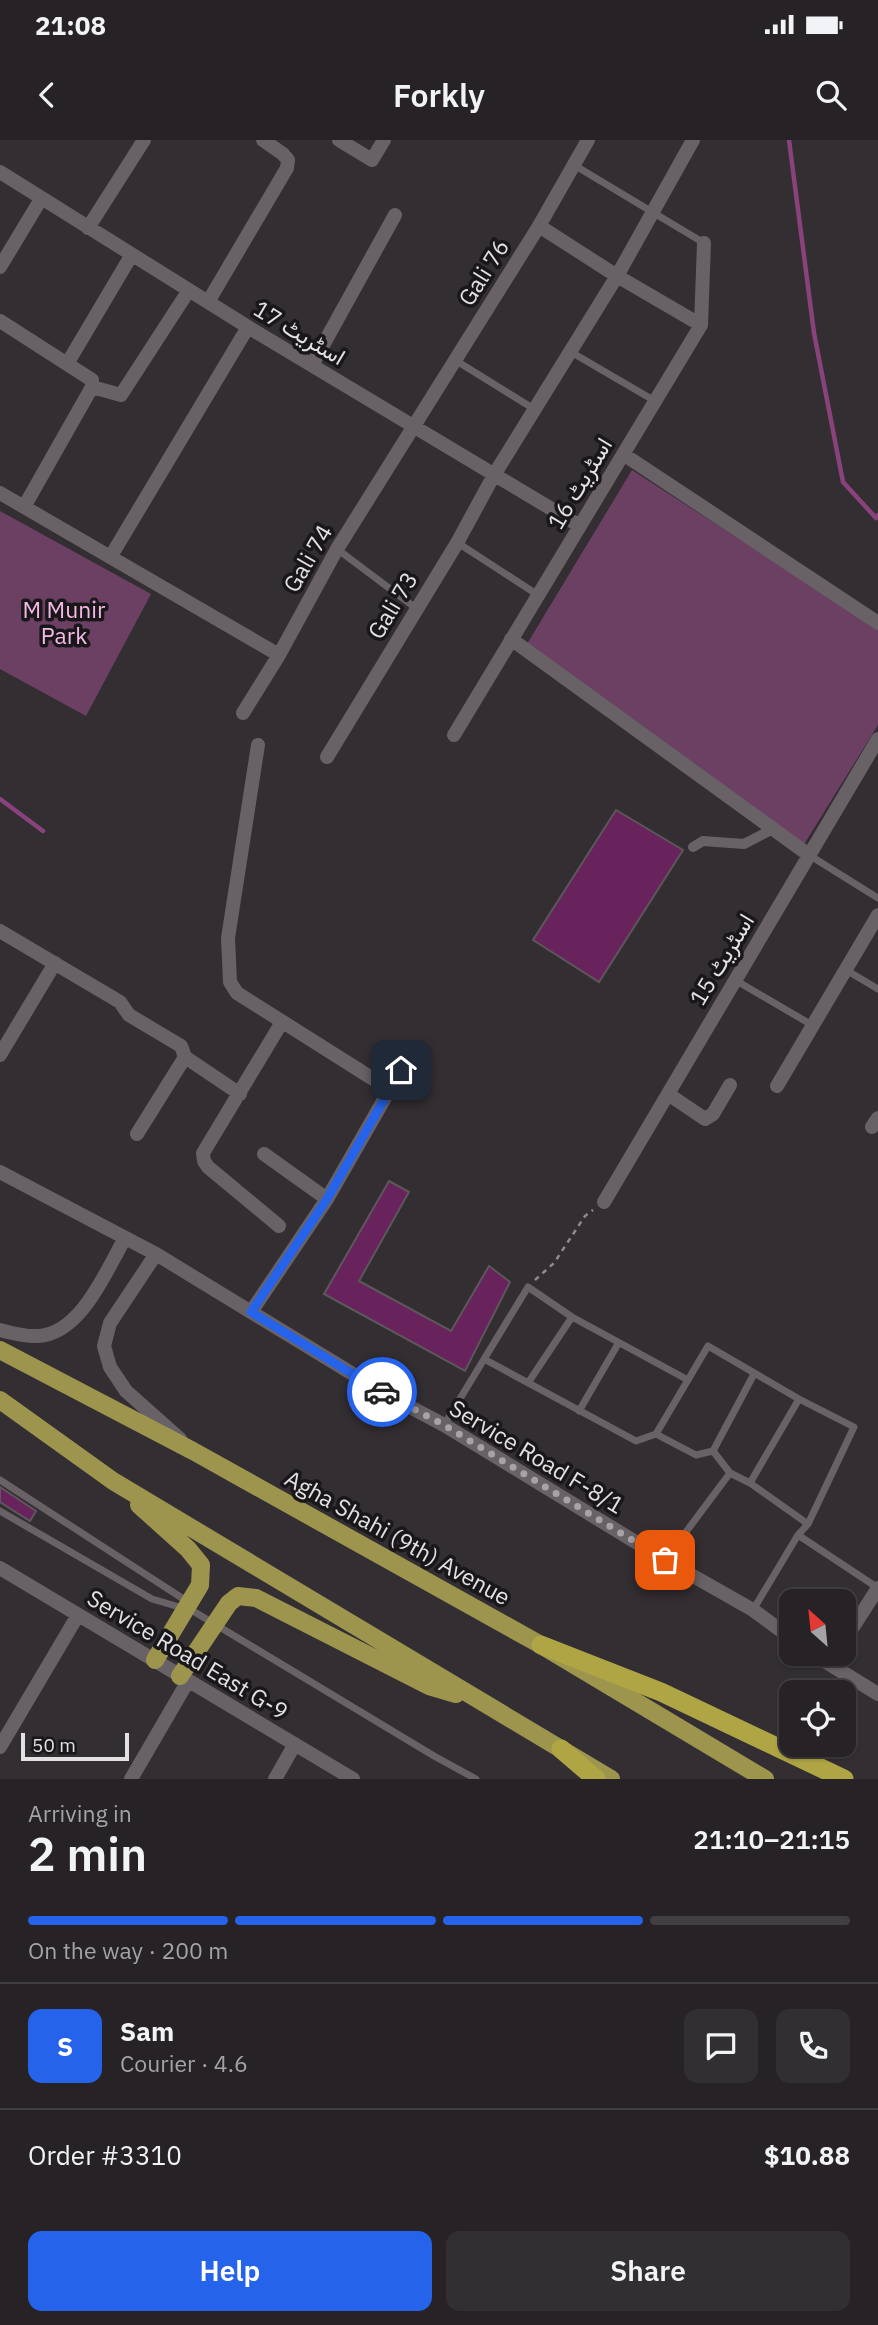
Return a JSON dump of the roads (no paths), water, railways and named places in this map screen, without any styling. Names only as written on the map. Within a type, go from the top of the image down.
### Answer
[{"type":"highway","points":[[541,1645],[661,1692],[844,1779]]},
{"type":"highway","points":[[561,1749],[596,1779]]},
{"type":"main road","name":"Agha Shahi (9th) Avenue","points":[[0,1349],[193,1451],[541,1645],[765,1779]]},
{"type":"main road","points":[[0,1400],[113,1481],[611,1779]]},
{"type":"main road","points":[[113,1481],[188,1549],[201,1565],[200,1586],[186,1616],[155,1660]]},
{"type":"main road","points":[[184,1678],[206,1637],[229,1603],[238,1596],[256,1598],[429,1686],[482,1702]]},
{"type":"street","points":[[88,228],[144,140]]},
{"type":"street","points":[[208,302],[287,168],[288,160],[284,154],[263,140]]},
{"type":"street","points":[[340,140],[372,160],[384,140]]},
{"type":"street","name":"Gali 76","points":[[413,427],[588,140]]},
{"type":"street","name":"Gali 73","points":[[327,757],[457,543],[494,475],[617,276],[693,140]]},
{"type":"street","name":"اسٹریٹ 17","points":[[0,172],[131,256],[580,526]]},
{"type":"street","points":[[0,267],[41,199]]},
{"type":"street","points":[[312,365],[395,215]]},
{"type":"street","points":[[538,226],[701,326]]},
{"type":"street","name":"اسٹریٹ 16","points":[[454,735],[701,326],[704,243]]},
{"type":"street","points":[[67,364],[131,256]]},
{"type":"street","points":[[92,387],[121,395],[189,290]]},
{"type":"street","points":[[1,323],[92,380],[92,387],[24,507]]},
{"type":"street","points":[[111,556],[248,327]]},
{"type":"street","name":"Gali 74","points":[[243,713],[279,655],[337,549],[413,427]]},
{"type":"street","points":[[623,454],[878,623]]},
{"type":"street","points":[[0,493],[279,655]]},
{"type":"street","points":[[511,639],[809,855]]},
{"type":"street","name":"اسٹریٹ 15","points":[[604,1202],[878,739]]},
{"type":"street","points":[[258,745],[228,938],[230,982],[237,993],[389,1089]]},
{"type":"street","points":[[692,846],[703,841],[744,844],[773,829]]},
{"type":"street","points":[[777,1086],[878,915]]},
{"type":"street","points":[[0,931],[120,1002],[129,1015],[181,1046],[185,1057],[240,1094]]},
{"type":"street","points":[[0,1055],[55,963]]},
{"type":"street","points":[[279,1226],[208,1167],[203,1153],[282,1022]]},
{"type":"street","points":[[137,1134],[185,1057]]},
{"type":"street","points":[[251,1312],[327,1199],[401,1070]]},
{"type":"street","points":[[668,1094],[705,1119],[713,1114],[730,1086]]},
{"type":"street","points":[[264,1154],[327,1199]]},
{"type":"street","name":"Service Road F-8/1","points":[[0,1172],[156,1254],[384,1393],[444,1425],[665,1560],[753,1610],[779,1629]]},
{"type":"street","points":[[0,1330],[39,1336],[63,1328],[81,1313],[125,1238]]},
{"type":"street","points":[[156,1254],[110,1322],[104,1346],[110,1367],[126,1391],[193,1451]]},
{"type":"street","name":"Service Road East G-9","points":[[0,1568],[353,1779]]},
{"type":"street","points":[[856,1622],[878,1588]]},
{"type":"street","points":[[0,1746],[78,1615]]},
{"type":"street","points":[[840,1666],[878,1694]]},
{"type":"street","points":[[131,1779],[184,1678]]},
{"type":"street","points":[[275,1779],[295,1744]]},
{"type":"lane","points":[[573,165],[704,243]]},
{"type":"lane","points":[[571,352],[655,401]]},
{"type":"lane","points":[[454,360],[535,410]]},
{"type":"lane","points":[[457,543],[538,595]]},
{"type":"lane","points":[[337,549],[417,609]]},
{"type":"lane","points":[[809,855],[878,898]]},
{"type":"lane","points":[[846,970],[878,989]]},
{"type":"lane","points":[[736,980],[813,1026]]},
{"type":"lane","points":[[444,1425],[528,1287],[618,1344],[688,1380]]},
{"type":"lane","points":[[528,1383],[572,1317]]},
{"type":"lane","points":[[579,1411],[618,1344]]},
{"type":"lane","points":[[484,1359],[636,1441],[656,1434],[708,1346],[799,1399],[854,1427],[808,1524],[798,1535],[753,1610]]},
{"type":"lane","points":[[656,1434],[696,1455],[713,1451],[754,1374]]},
{"type":"lane","points":[[750,1483],[799,1399]]},
{"type":"lane","points":[[713,1451],[730,1473],[750,1483],[808,1524]]},
{"type":"lane","points":[[665,1560],[730,1473]]},
{"type":"lane","points":[[0,1480],[182,1598],[186,1616]]},
{"type":"lane","points":[[0,1511],[152,1599],[476,1779]]},
{"type":"lane","points":[[798,1535],[878,1588]]},
{"type":"waterway","points":[[789,140],[814,333],[843,482],[876,518],[878,515]]},
{"type":"waterway","points":[[0,799],[43,831]]},
{"type":"park label","name":"M Munir Park","points":[[64,622]]}]
